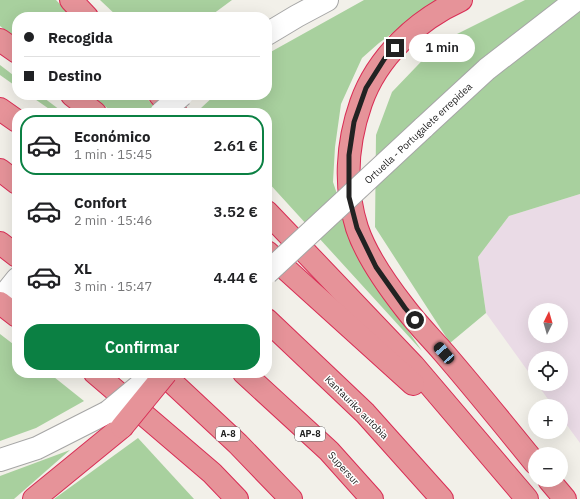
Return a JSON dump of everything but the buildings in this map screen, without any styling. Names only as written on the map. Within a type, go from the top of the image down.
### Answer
[{"type":"highway","points":[[71,0],[82,12]]},
{"type":"highway","points":[[461,0],[450,5],[416,27],[385,58],[366,88],[354,122],[349,155],[349,197],[357,228],[380,273],[405,308],[528,455]]},
{"type":"highway","points":[[0,40],[12,48]]},
{"type":"highway","points":[[78,100],[89,108]]},
{"type":"highway","points":[[164,100],[172,108]]},
{"type":"highway","points":[[0,110],[12,118]]},
{"type":"highway","points":[[0,170],[12,179]]},
{"type":"highway","points":[[272,217],[413,364],[527,499]]},
{"type":"highway","points":[[0,243],[12,252]]},
{"type":"highway","points":[[272,256],[402,373],[495,462]]},
{"type":"highway","points":[[0,304],[12,312]]},
{"type":"highway","name":"Kantauriko autobia","points":[[272,325],[365,413],[442,499]]},
{"type":"highway","points":[[101,378],[212,474],[238,499]]},
{"type":"highway","points":[[34,499],[115,419],[160,378]]},
{"type":"highway","name":"A-8","points":[[167,378],[238,444],[291,499]]},
{"type":"highway","name":"Supersur","points":[[249,378],[329,451],[372,499]]},
{"type":"highway","points":[[556,487],[565,499]]},
{"type":"street","points":[[272,31],[327,0]]},
{"type":"street","name":"Ortuella - Portugalete errepidea","points":[[272,268],[487,69],[576,0]]},
{"type":"street","points":[[167,108],[176,100]]},
{"type":"street","points":[[0,300],[12,285]]},
{"type":"street","points":[[0,460],[115,419],[151,378]]},
{"type":"shaded area","points":[[580,194],[580,443],[568,427],[568,399],[548,399],[542,391],[568,391],[568,351],[528,351],[528,371],[486,313],[478,257],[509,216]]},
{"type":"green space","points":[[0,0],[56,0],[67,12],[12,12],[12,35],[0,26]]},
{"type":"green space","points":[[100,0],[232,0],[216,12],[113,12]]},
{"type":"green space","points":[[364,0],[445,0],[417,15],[379,43],[362,58],[341,104],[335,147],[333,182],[358,257],[422,351],[272,186],[272,108],[201,108],[210,100],[272,100],[272,51]]},
{"type":"green space","points":[[525,0],[580,0],[580,194],[509,216],[478,257],[486,313],[450,343],[375,227],[376,135],[392,92],[439,43]]},
{"type":"green space","points":[[0,65],[12,74],[12,83],[0,75]]},
{"type":"green space","points":[[36,100],[47,100],[57,108],[48,108]]},
{"type":"green space","points":[[97,100],[148,100],[156,108],[107,108]]},
{"type":"green space","points":[[0,334],[12,343],[12,378],[55,378],[84,401],[36,428],[0,441]]},
{"type":"green space","points":[[138,438],[194,499],[54,499]]},
{"type":"green space","points":[[70,450],[14,499],[0,499],[0,476]]},
{"type":"route","points":[[395,48],[385,58],[366,88],[354,122],[349,155],[349,197],[357,228],[376,267],[415,320]]}]
